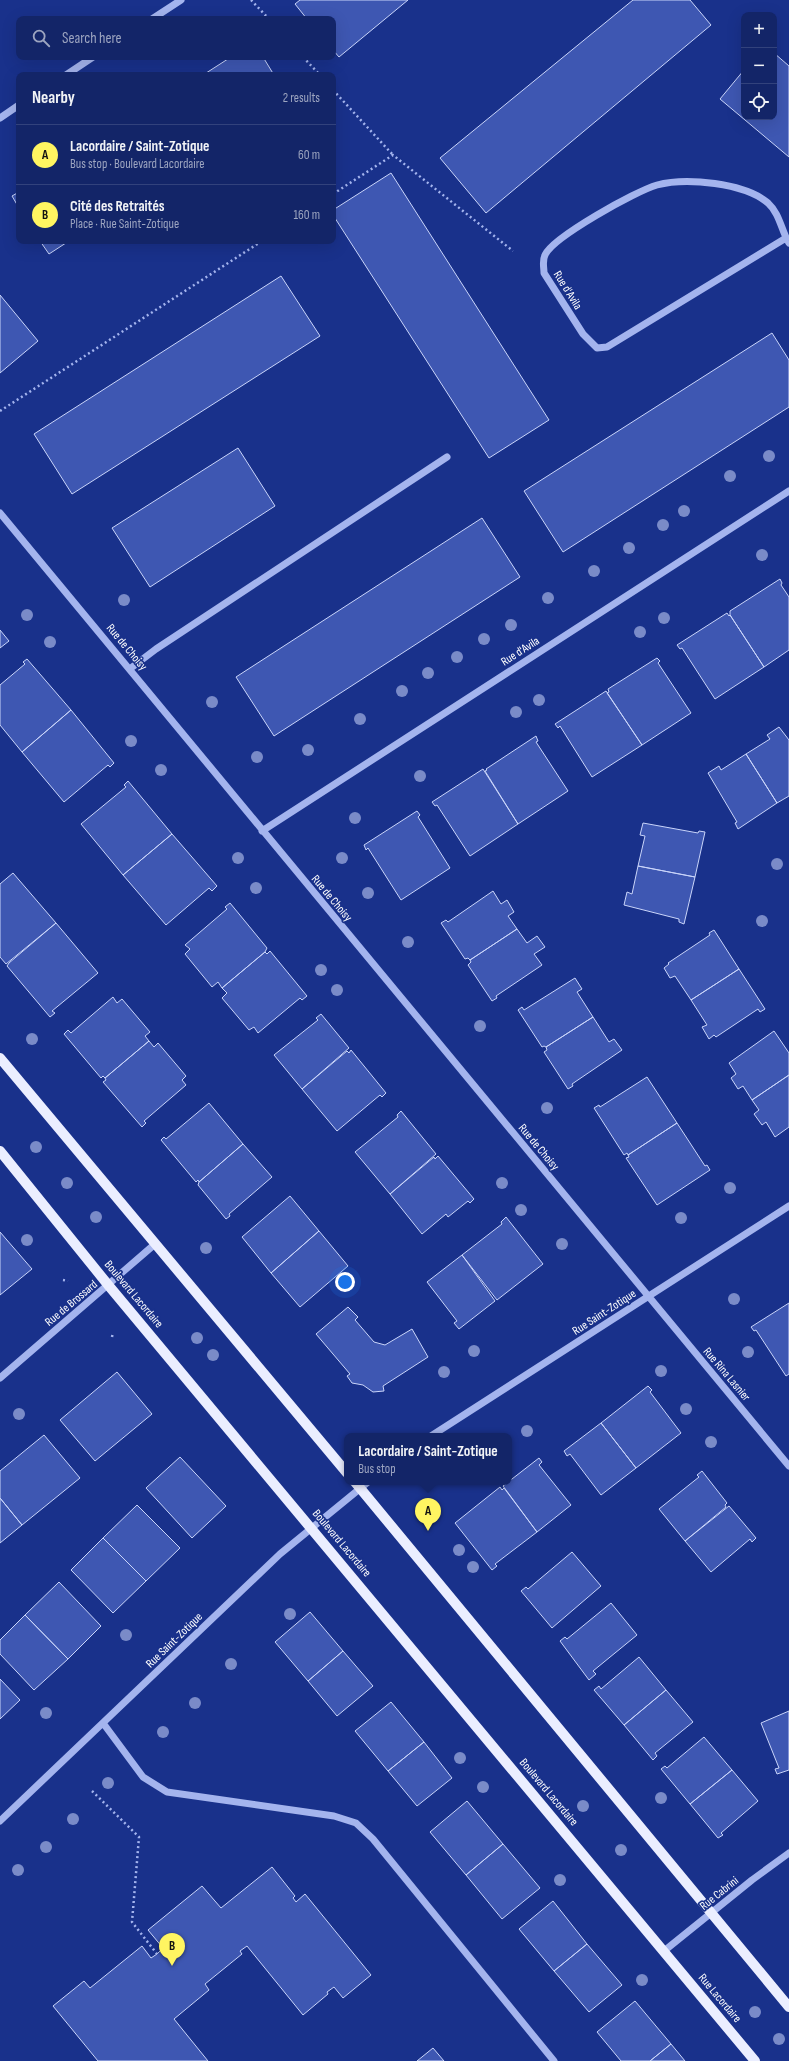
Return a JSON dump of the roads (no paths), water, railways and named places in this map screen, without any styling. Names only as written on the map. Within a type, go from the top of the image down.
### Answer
[{"type":"main road","points":[[0,1058],[344,1469]]},
{"type":"main road","name":"Boulevard Lacordaire","points":[[0,1151],[109,1286],[664,1951]]},
{"type":"main road","points":[[362,1485],[789,2007]]},
{"type":"main road","name":"Rue Lacordaire","points":[[664,1951],[755,2061]]},
{"type":"street","points":[[157,16],[181,0]]},
{"type":"street","points":[[70,72],[88,60]]},
{"type":"street","points":[[0,118],[16,107]]},
{"type":"street","name":"Rue d'Avila","points":[[690,182],[723,185],[753,195],[768,203],[777,214],[788,241],[607,347],[598,348],[583,334],[544,273],[543,262],[545,254],[559,241],[630,196],[658,185],[690,182]]},
{"type":"street","points":[[130,668],[156,649],[447,457]]},
{"type":"street","name":"Rue d'Avila","points":[[262,831],[789,491]]},
{"type":"street","name":"Rue de Choisy","points":[[0,513],[130,668],[262,831],[648,1296]]},
{"type":"street","name":"Rue Saint-Zotique","points":[[436,1433],[789,1206]]},
{"type":"street","name":"Rue de Brossard","points":[[0,1378],[109,1286],[156,1244]]},
{"type":"street","name":"Rue Rina Lasnier","points":[[648,1296],[789,1466]]},
{"type":"street","name":"Rue Saint-Zotique","points":[[0,1821],[280,1554],[312,1528],[360,1485]]},
{"type":"street","points":[[103,1723],[143,1777],[167,1792],[334,1816],[356,1823],[378,1845],[554,2061]]},
{"type":"street","name":"Rue Cabrini","points":[[664,1951],[752,1880],[789,1853]]},
{"type":"place","name":"Lacordaire / Saint-Zotique","points":[[428,1531]]},
{"type":"place","name":"Cité des Retraités","points":[[172,1966]]}]
